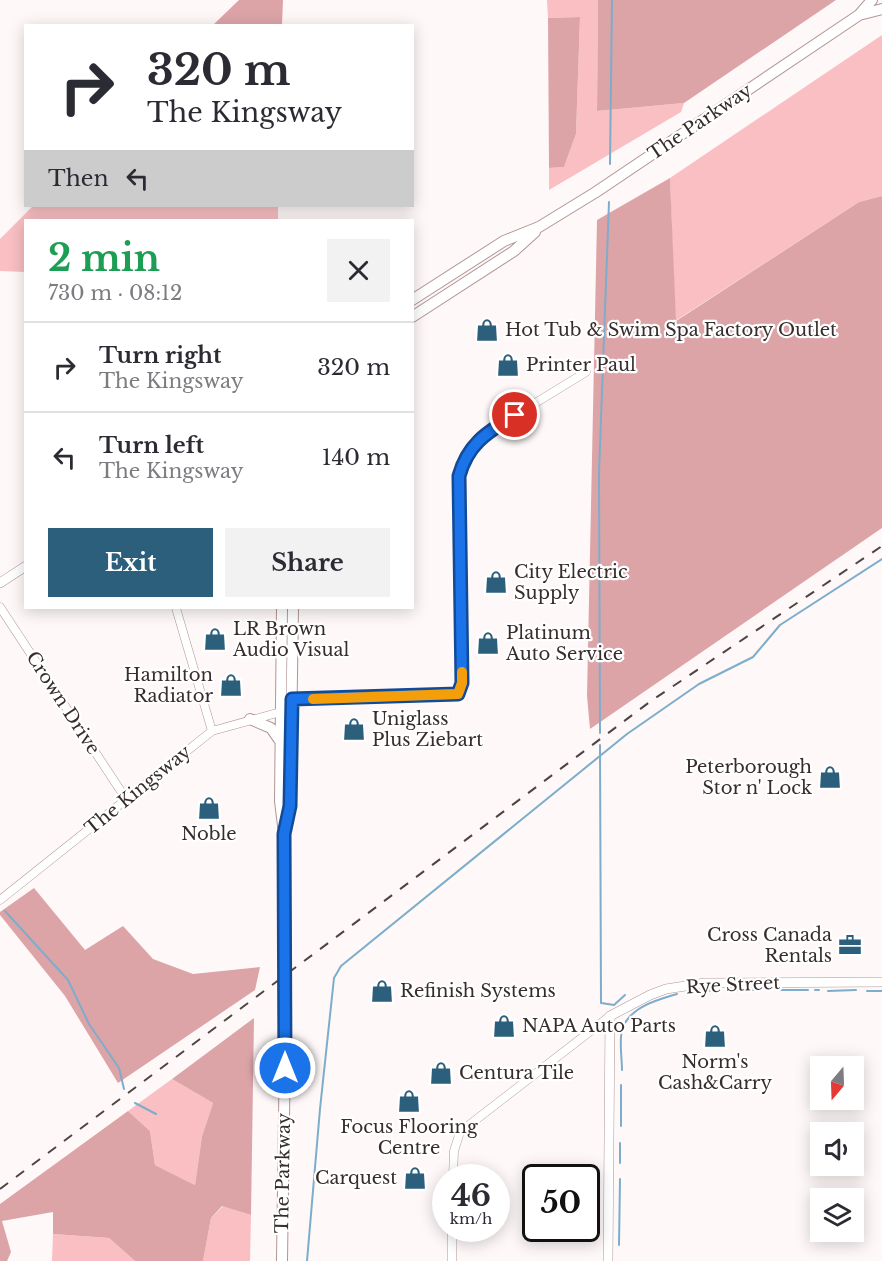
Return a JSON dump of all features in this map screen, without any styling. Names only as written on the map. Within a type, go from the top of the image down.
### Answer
[{"type":"main road","name":"The Parkway","points":[[414,299],[504,241],[539,227],[596,192],[859,15],[872,0]]},
{"type":"main road","name":"The Parkway","points":[[859,15],[882,9]]},
{"type":"main road","name":"The Parkway","points":[[414,316],[514,251],[539,227]]},
{"type":"main road","name":"The Parkway","points":[[282,609],[290,806],[284,834]]},
{"type":"main road","name":"The Parkway","points":[[282,1261],[286,975],[284,834],[280,801],[281,743],[287,705],[293,609]]},
{"type":"main road","points":[[250,719],[272,728],[281,743]]},
{"type":"street","name":"The Kingsway","points":[[0,900],[212,731],[287,705],[458,694],[462,683],[459,476],[462,463],[483,435],[586,372]]},
{"type":"street","points":[[0,583],[24,567]]},
{"type":"street","name":"Crown Drive","points":[[0,607],[126,799]]},
{"type":"street","points":[[176,609],[212,731]]},
{"type":"street","name":"Rye Street","points":[[454,1164],[454,1151],[460,1132],[610,1016],[650,995],[666,989],[705,983],[882,982]]},
{"type":"street","points":[[608,1261],[610,1016]]},
{"type":"street","points":[[452,1242],[452,1261]]},
{"type":"shaded area","points":[[239,0],[283,0],[282,24],[214,24]]},
{"type":"shaded area","points":[[547,0],[598,0],[597,111],[684,103],[681,112],[549,190],[549,168],[564,167],[576,134],[580,17],[548,18]]},
{"type":"shaded area","points":[[598,0],[836,0],[684,103],[597,111]]},
{"type":"shaded area","points":[[580,17],[576,134],[564,167],[549,168],[548,18]]},
{"type":"shaded area","points":[[882,35],[882,196],[859,202],[675,321],[670,178]]},
{"type":"shaded area","points":[[670,178],[676,321],[859,202],[882,196],[882,528],[590,729],[587,696],[597,220]]},
{"type":"shaded area","points":[[32,207],[278,207],[278,219],[24,219],[24,272],[0,271],[0,239]]},
{"type":"shaded area","points":[[34,888],[85,950],[123,926],[153,959],[193,974],[260,967],[255,990],[118,1083],[65,996],[0,915],[0,912]]},
{"type":"shaded area","points":[[254,1018],[251,1215],[222,1206],[211,1218],[203,1261],[135,1261],[109,1238],[53,1234],[53,1212],[2,1221],[11,1252],[7,1261],[0,1261],[0,1204],[128,1111],[150,1131],[155,1165],[195,1185],[202,1136],[213,1103],[172,1079]]},
{"type":"shaded area","points":[[172,1079],[213,1103],[202,1136],[195,1185],[155,1165],[150,1131],[128,1111]]},
{"type":"shaded area","points":[[223,1206],[251,1215],[250,1261],[203,1261],[211,1218]]},
{"type":"shaded area","points":[[53,1234],[109,1238],[135,1261],[52,1261]]},
{"type":"waterway","points":[[610,164],[612,0]]},
{"type":"waterway","points":[[600,733],[599,473],[609,202]]},
{"type":"waterway","points":[[307,1261],[334,978],[341,966],[627,734],[699,684],[753,657],[780,625],[882,559]]},
{"type":"waterway","points":[[600,745],[601,1003],[614,1005],[625,995]]},
{"type":"waterway","points":[[5,911],[68,980],[89,1024],[119,1068],[124,1089]]},
{"type":"waterway","points":[[689,992],[719,990]]},
{"type":"waterway","points":[[729,990],[738,990]]},
{"type":"waterway","points":[[744,990],[759,990]]},
{"type":"waterway","points":[[779,990],[808,990]]},
{"type":"waterway","points":[[828,991],[856,990]]},
{"type":"waterway","points":[[867,991],[882,991]]},
{"type":"waterway","points":[[622,1070],[621,1040],[626,1022],[637,1010],[677,994]]},
{"type":"waterway","points":[[621,1085],[621,1126]]},
{"type":"waterway","points":[[135,1103],[156,1114]]},
{"type":"waterway","points":[[620,1143],[620,1163]]},
{"type":"waterway","points":[[619,1245],[620,1179]]},
{"type":"railway","points":[[0,1189],[651,701],[882,546]]},
{"type":"slow traffic","points":[[313,699],[458,694],[462,683],[462,672]]},
{"type":"place","name":"Hot Tub & Swim Spa Factory Outlet","points":[[487,330]]},
{"type":"place","name":"Printer Paul","points":[[508,365]]},
{"type":"place","name":"City Electric Supply","points":[[496,582]]},
{"type":"place","name":"LR Brown Audio Visual","points":[[215,639]]},
{"type":"place","name":"Platinum Auto Service","points":[[488,643]]},
{"type":"place","name":"Hamilton Radiator","points":[[231,685]]},
{"type":"place","name":"Uniglass Plus Ziebart","points":[[354,729]]},
{"type":"place","name":"Peterborough Stor n' Lock","points":[[830,777]]},
{"type":"place","name":"Noble","points":[[209,808]]},
{"type":"place","name":"Cross Canada Rentals","points":[[850,945]]},
{"type":"place","name":"Refinish Systems","points":[[382,991]]},
{"type":"place","name":"NAPA Auto Parts","points":[[504,1026]]},
{"type":"place","name":"Norm's Cash&Carry","points":[[715,1036]]},
{"type":"place","name":"Centura Tile","points":[[441,1073]]},
{"type":"place","name":"Focus Flooring Centre","points":[[409,1101]]},
{"type":"place","name":"Carquest","points":[[415,1178]]},
{"type":"route","points":[[285,1068],[284,834],[290,806],[292,699],[458,694],[462,683],[459,476],[462,463],[483,435],[515,415]]}]
